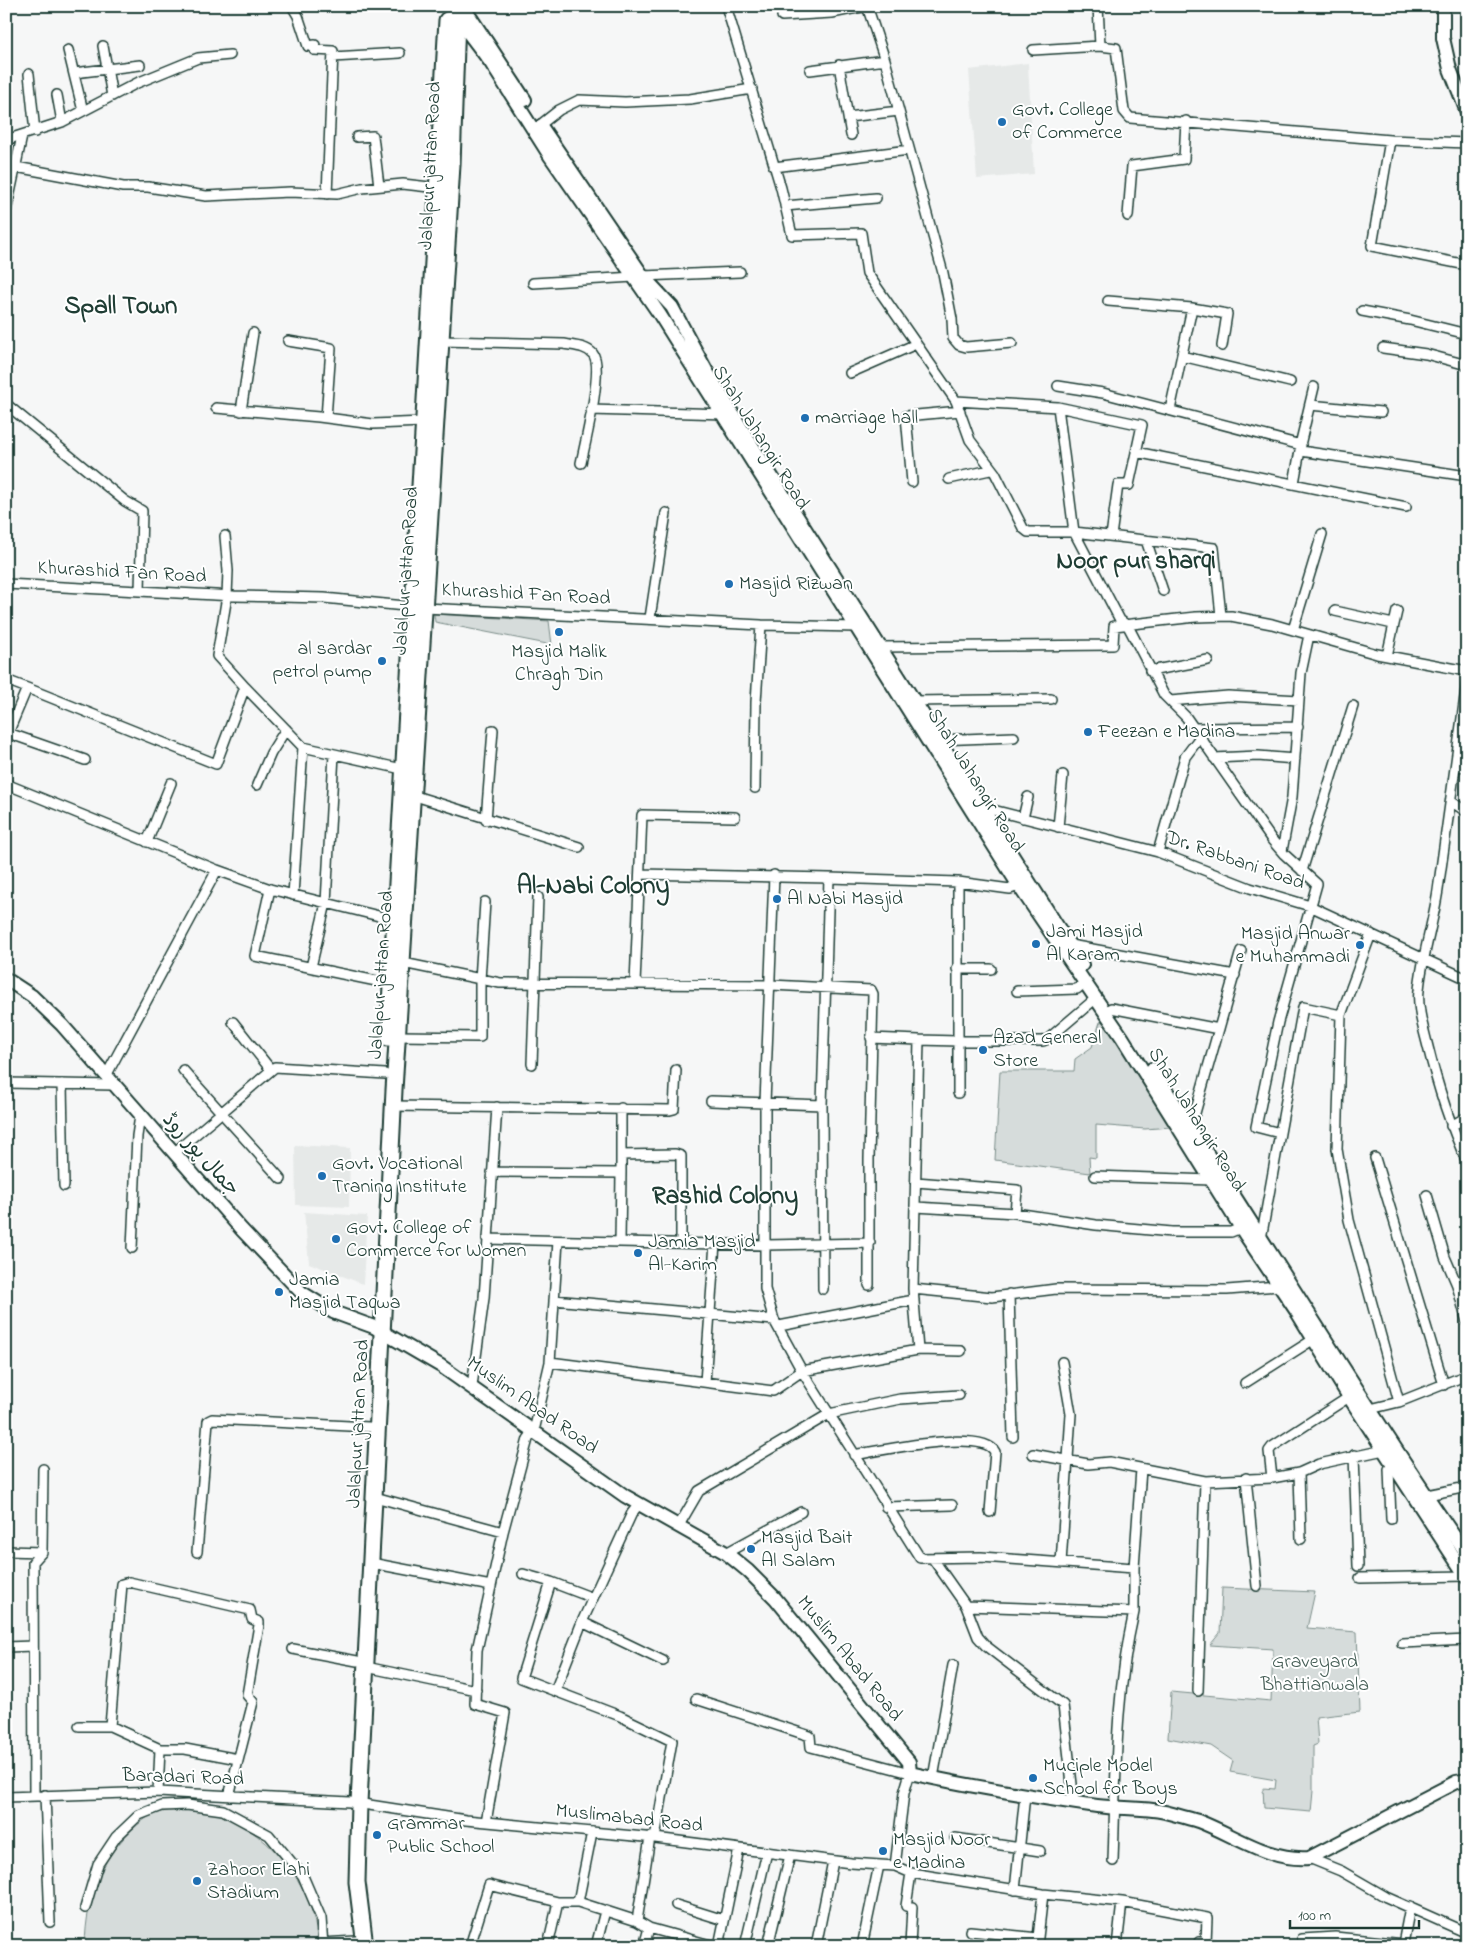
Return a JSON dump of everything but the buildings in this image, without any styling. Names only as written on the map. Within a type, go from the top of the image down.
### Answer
[{"type":"main road","name":"Jalalpur jattan Road","points":[[365,1610],[371,1562],[375,1497],[391,984],[412,795],[414,687],[419,607],[441,341],[438,188],[454,8]]},
{"type":"main road","name":"Jalalpur jattan Road","points":[[419,607],[424,422],[439,277],[454,8]]},
{"type":"main road","name":"Jalalpur jattan Road","points":[[359,1944],[349,1883],[365,1610],[369,1427],[379,1329],[394,1106],[388,1084],[398,1036],[403,963],[398,931],[402,769],[414,687]]},
{"type":"street","points":[[292,6],[298,16],[308,46],[315,44],[314,50],[333,51],[327,194]]},
{"type":"street","points":[[726,6],[752,89],[791,232],[794,236],[861,233],[866,273],[956,401],[970,440],[994,473],[1025,530],[1074,532],[1214,548],[1221,616]]},
{"type":"street","points":[[782,16],[832,13],[867,6],[885,60],[943,273],[952,320],[953,338],[959,345],[966,347],[1012,343]]},
{"type":"street","points":[[1098,6],[1100,46]]},
{"type":"street","points":[[1443,6],[1443,38],[1450,69],[1467,112]]},
{"type":"street","points":[[454,8],[540,125],[639,276]]},
{"type":"street","points":[[454,8],[550,156],[639,276],[672,307],[727,413],[859,624]]},
{"type":"street","points":[[103,46],[112,96]]},
{"type":"street","points":[[1033,50],[1100,46],[1118,50],[1126,116],[1390,140],[1467,143]]},
{"type":"street","points":[[68,50],[83,111]]},
{"type":"street","points":[[333,58],[400,53]]},
{"type":"street","points":[[6,140],[62,122],[112,96],[198,58],[230,55]]},
{"type":"street","points":[[810,70],[885,60]]},
{"type":"street","points":[[74,73],[140,65]]},
{"type":"street","points":[[839,65],[851,135]]},
{"type":"street","points":[[29,74],[35,132]]},
{"type":"street","points":[[540,125],[559,110],[579,100],[625,102],[690,99],[752,89]]},
{"type":"street","points":[[57,95],[62,122]]},
{"type":"street","points":[[848,118],[899,111]]},
{"type":"street","points":[[1128,216],[1132,166],[1184,159],[1186,121]]},
{"type":"street","points":[[6,212],[22,136]]},
{"type":"street","points":[[358,137],[373,136],[379,186]]},
{"type":"street","points":[[1390,140],[1372,246],[1467,265]]},
{"type":"street","points":[[774,167],[909,150]]},
{"type":"street","points":[[16,167],[123,187],[148,187],[206,196],[290,192],[327,194],[403,184],[438,188]]},
{"type":"street","points":[[785,206],[876,198]]},
{"type":"street","points":[[532,283],[740,272]]},
{"type":"street","points":[[1108,301],[1192,308],[1227,314],[1222,346]]},
{"type":"street","points":[[1170,410],[1192,308]]},
{"type":"street","points":[[1362,311],[1467,334]]},
{"type":"street","points":[[241,410],[253,333]]},
{"type":"street","points":[[288,341],[331,348],[326,418]]},
{"type":"street","points":[[441,341],[564,344],[584,348],[594,355],[597,367],[581,463]]},
{"type":"street","points":[[850,374],[916,344]]},
{"type":"street","points":[[1383,348],[1426,354],[1467,365]]},
{"type":"street","points":[[1182,356],[1290,382]]},
{"type":"street","points":[[1058,386],[1104,393],[1300,448],[1467,476]]},
{"type":"street","points":[[1294,483],[1314,387]]},
{"type":"street","points":[[956,401],[1058,406],[1142,425],[1129,485],[1118,485],[1111,536]]},
{"type":"street","points":[[6,404],[125,501],[142,511],[140,591]]},
{"type":"street","points":[[1310,405],[1381,412]]},
{"type":"street","points":[[1058,406],[1074,532],[1120,620],[1128,626],[1150,670],[1170,701],[1186,718],[1282,852],[1317,884],[1278,1022],[1256,1127],[1280,1133]]},
{"type":"street","points":[[216,408],[373,424],[424,422]]},
{"type":"street","points":[[591,410],[727,413]]},
{"type":"street","points":[[912,482],[906,416],[960,411]]},
{"type":"street","points":[[1136,452],[1406,507]]},
{"type":"street","points":[[948,479],[990,470]]},
{"type":"street","points":[[650,618],[666,514]]},
{"type":"street","points":[[1293,630],[1322,534]]},
{"type":"street","points":[[225,536],[228,571],[217,656],[303,747],[402,769]]},
{"type":"street","points":[[1146,540],[1163,591]]},
{"type":"street","name":"Khurashid Fan Road","points":[[6,584],[226,596],[324,598],[419,607],[650,618],[761,626],[859,624]]},
{"type":"street","points":[[1335,611],[1393,624]]},
{"type":"street","points":[[1387,656],[1397,611]]},
{"type":"street","points":[[879,647],[1112,645],[1114,627],[1196,617],[1231,616],[1293,630],[1387,656],[1467,671]]},
{"type":"street","name":"Shah Jahangir Road","points":[[859,624],[879,647],[1370,1409],[1467,1555]]},
{"type":"street","name":"Shah Jahangir Road","points":[[859,624],[1019,886],[1095,999],[1466,1577]]},
{"type":"street","points":[[755,788],[756,702],[761,626]]},
{"type":"street","points":[[1282,852],[1292,797],[1301,673],[1309,635]]},
{"type":"street","points":[[1150,670],[1208,660]]},
{"type":"street","points":[[6,680],[216,764],[245,687]]},
{"type":"street","points":[[1467,682],[1452,802],[1433,924],[1423,958],[1418,993],[1423,1027],[1438,1086],[1451,1126],[1467,1162]]},
{"type":"street","points":[[27,688],[7,735],[85,760]]},
{"type":"street","points":[[1170,701],[1228,696],[1299,700]]},
{"type":"street","points":[[913,701],[1051,699]]},
{"type":"street","points":[[1302,871],[1353,706]]},
{"type":"street","points":[[1193,728],[1298,727]]},
{"type":"street","points":[[257,785],[271,753],[286,729]]},
{"type":"street","points":[[486,820],[493,730]]},
{"type":"street","points":[[938,740],[1014,737]]},
{"type":"street","points":[[1158,852],[1185,757],[1200,737]]},
{"type":"street","points":[[293,894],[303,747]]},
{"type":"street","points":[[311,967],[326,903],[334,754]]},
{"type":"street","points":[[1214,758],[1258,756],[1295,759]]},
{"type":"street","points":[[1456,766],[1467,767]]},
{"type":"street","points":[[1058,827],[1063,775]]},
{"type":"street","points":[[147,842],[171,783]]},
{"type":"street","points":[[6,784],[218,870],[270,889],[326,903],[398,931]]},
{"type":"street","points":[[412,795],[486,820],[579,847]]},
{"type":"street","points":[[1023,818],[1028,797]]},
{"type":"street","points":[[1452,802],[1467,812]]},
{"type":"street","name":"Dr. Rabbani Road","points":[[981,807],[1158,852],[1250,888],[1310,906],[1467,979]]},
{"type":"street","points":[[635,984],[642,815],[735,817]]},
{"type":"street","points":[[6,1083],[62,1084],[109,1081],[218,870]]},
{"type":"street","points":[[640,874],[774,875],[958,882],[1010,889],[1019,886]]},
{"type":"street","points":[[774,875],[765,1103],[765,1289],[776,1323],[802,1371],[886,1507],[920,1558],[981,1557],[1134,1568]]},
{"type":"street","points":[[823,1289],[821,1243],[822,1105],[829,878]]},
{"type":"street","points":[[958,882],[958,1093]]},
{"type":"street","points":[[270,889],[254,956],[391,984]]},
{"type":"street","points":[[532,1064],[538,897]]},
{"type":"street","points":[[398,1036],[480,1036],[480,980],[485,902]]},
{"type":"street","points":[[1371,934],[1341,1015],[1337,1149],[1349,1220],[1399,1402]]},
{"type":"street","points":[[1070,945],[1236,975]]},
{"type":"street","points":[[1186,1122],[1195,1113],[1242,951]]},
{"type":"street","points":[[403,963],[480,980],[534,983],[771,985],[871,990],[873,994],[869,1159],[869,1285]]},
{"type":"street","points":[[957,968],[991,969]]},
{"type":"street","name":"جمال پور روڈ","points":[[6,979],[32,996],[58,1022],[242,1230],[301,1292],[333,1312],[379,1329]]},
{"type":"street","points":[[1018,991],[1077,989],[1084,983]]},
{"type":"street","points":[[871,1038],[1042,1041],[1048,1039],[1095,999]]},
{"type":"street","points":[[1261,1239],[1303,1007],[1341,1015]]},
{"type":"street","points":[[1111,1008],[1219,1029]]},
{"type":"street","points":[[233,1022],[271,1070]]},
{"type":"street","points":[[918,1350],[913,1289],[919,1040]]},
{"type":"street","points":[[175,1152],[275,1067],[388,1084]]},
{"type":"street","points":[[183,1070],[281,1179]]},
{"type":"street","points":[[394,1106],[670,1110],[674,1108],[676,1070]]},
{"type":"street","points":[[62,1084],[64,1186]]},
{"type":"street","points":[[711,1101],[822,1105]]},
{"type":"street","points":[[472,1386],[484,1298],[497,1107]]},
{"type":"street","points":[[620,1242],[621,1108]]},
{"type":"street","points":[[132,1248],[136,1136],[140,1116]]},
{"type":"street","points":[[1451,1126],[1467,1117]]},
{"type":"street","points":[[621,1155],[675,1154],[681,1156],[681,1243]]},
{"type":"street","points":[[1375,1158],[1444,1384]]},
{"type":"street","points":[[492,1172],[621,1173]]},
{"type":"street","points":[[1094,1176],[1211,1180]]},
{"type":"street","points":[[916,1182],[1017,1190],[1015,1213]]},
{"type":"street","points":[[1427,1195],[1445,1257],[1457,1284],[1467,1322]]},
{"type":"street","points":[[916,1207],[1015,1213],[1096,1225],[1172,1232],[1231,1232],[1241,1228]]},
{"type":"street","points":[[487,1239],[766,1244],[870,1243]]},
{"type":"street","points":[[486,1822],[505,1712],[475,1704],[477,1650],[503,1532],[528,1439],[534,1430],[550,1362],[558,1241]]},
{"type":"street","points":[[705,1382],[715,1243]]},
{"type":"street","points":[[913,1289],[962,1296],[992,1297],[1056,1288],[1227,1290],[1279,1286]]},
{"type":"street","points":[[1009,1294],[1013,1437]]},
{"type":"street","points":[[554,1300],[710,1314],[776,1323],[914,1300]]},
{"type":"street","name":"Muslim Abad Road","points":[[379,1329],[472,1386],[640,1504],[726,1553],[748,1571],[775,1598],[909,1762],[910,1773]]},
{"type":"street","points":[[1245,1383],[1314,1339]]},
{"type":"street","points":[[550,1362],[773,1391],[802,1371],[918,1350],[961,1351]]},
{"type":"street","points":[[1061,1562],[1070,1460],[1071,1414],[1062,1362]]},
{"type":"street","points":[[1370,1409],[1399,1402],[1467,1375]]},
{"type":"street","points":[[678,1527],[699,1491],[829,1414],[900,1399],[959,1395]]},
{"type":"street","points":[[1272,1478],[1269,1451],[1272,1447],[1349,1397]]},
{"type":"street","points":[[197,1552],[208,1421],[212,1419],[369,1427]]},
{"type":"street","points":[[854,1455],[914,1443],[962,1442],[987,1445],[995,1452],[990,1512]]},
{"type":"street","points":[[1033,1454],[1088,1464],[1109,1462],[1205,1481],[1272,1478],[1299,1473],[1319,1464],[1354,1455],[1384,1450]]},
{"type":"street","points":[[1354,1455],[1358,1566]]},
{"type":"street","points":[[1391,1519],[1389,1470],[1392,1464]]},
{"type":"street","points":[[34,1795],[33,1562],[42,1552],[43,1469]]},
{"type":"street","points":[[1113,1861],[1118,1706],[1125,1653],[1134,1612],[1134,1568],[1141,1469]]},
{"type":"street","points":[[1299,1473],[1301,1539]]},
{"type":"street","points":[[1246,1478],[1257,1586]]},
{"type":"street","points":[[1198,1691],[1205,1481]]},
{"type":"street","points":[[1427,1495],[1467,1487]]},
{"type":"street","points":[[375,1497],[503,1532]]},
{"type":"street","points":[[555,1691],[582,1622],[632,1513],[640,1504]]},
{"type":"street","points":[[886,1507],[952,1505]]},
{"type":"street","points":[[726,1553],[801,1512]]},
{"type":"street","points":[[6,1551],[42,1552]]},
{"type":"street","points":[[933,1559],[966,1606],[978,1637],[986,1646],[1064,1704],[1074,1802]]},
{"type":"street","points":[[371,1562],[491,1586]]},
{"type":"street","points":[[523,1574],[551,1582],[593,1598]]},
{"type":"street","points":[[1360,1578],[1466,1577]]},
{"type":"street","points":[[110,1726],[122,1584],[129,1582],[250,1610],[252,1619],[259,1622],[247,1696],[252,1702],[229,1796]]},
{"type":"street","points":[[551,1582],[521,1678],[620,1716],[672,1741],[637,1921]]},
{"type":"street","points":[[966,1606],[1134,1612]]},
{"type":"street","points":[[582,1622],[662,1661]]},
{"type":"street","points":[[1402,1643],[1467,1640]]},
{"type":"street","points":[[6,1647],[33,1646]]},
{"type":"street","points":[[293,1649],[476,1690]]},
{"type":"street","points":[[934,1778],[953,1665]]},
{"type":"street","points":[[696,1699],[810,1736],[811,1747],[910,1773],[1025,1795],[1163,1812],[1199,1821],[1252,1846],[1284,1858],[1308,1858],[1341,1871],[1410,1908],[1467,1933]]},
{"type":"street","points":[[79,1726],[110,1726],[160,1749],[186,1749],[238,1759]]},
{"type":"street","points":[[158,1792],[160,1749]]},
{"type":"street","points":[[895,1866],[904,1793],[910,1773]]},
{"type":"street","points":[[1308,1858],[1456,1782],[1467,1780]]},
{"type":"street","name":"Baradari Road","points":[[6,1797],[158,1792],[355,1802]]},
{"type":"street","points":[[45,1795],[50,1922]]},
{"type":"street","points":[[1015,1890],[1025,1795]]},
{"type":"street","name":"Muslimabad Road","points":[[355,1802],[486,1822],[652,1837],[833,1861],[895,1866],[912,1873],[1015,1890],[1122,1902],[1207,1918],[1202,1944]]},
{"type":"street","points":[[85,1908],[98,1864],[116,1837],[139,1815],[162,1806],[187,1805],[224,1810],[269,1835],[304,1876],[321,1918],[323,1945],[359,1944]]},
{"type":"street","points":[[578,1902],[592,1832]]},
{"type":"street","points":[[955,1838],[1040,1852]]},
{"type":"street","points":[[719,1946],[739,1848]]},
{"type":"street","points":[[745,1946],[767,1852]]},
{"type":"street","points":[[768,1946],[790,1855]]},
{"type":"street","points":[[816,1946],[833,1861]]},
{"type":"street","points":[[862,1946],[879,1865]]},
{"type":"street","points":[[910,1946],[912,1907],[906,1906],[912,1873]]},
{"type":"street","points":[[470,1946],[489,1885],[558,1902],[578,1902],[637,1921],[649,1928],[714,1946]]},
{"type":"street","points":[[970,1931],[1038,1942],[1043,1894]]},
{"type":"street","points":[[548,1946],[558,1902]]},
{"type":"street","points":[[1117,1946],[1122,1902]]},
{"type":"street","points":[[676,1905],[724,1920]]},
{"type":"street","points":[[1302,1946],[1302,1938],[1335,1937],[1403,1944],[1410,1908]]},
{"type":"street","points":[[596,1946],[605,1911]]},
{"type":"street","points":[[644,1946],[649,1928]]},
{"type":"street","points":[[1202,1944],[1222,1946]]},
{"type":"shaded area","name":"Govt. College of Commerce","points":[[1028,63],[1034,174],[977,179],[969,70]]},
{"type":"shaded area","name":"Govt. Vocational Traning Institute","points":[[295,1145],[350,1148],[349,1207],[296,1205]]},
{"type":"shaded area","name":"Govt. College of Commerce for Women","points":[[304,1212],[367,1216],[363,1284],[309,1263]]},
{"type":"green space","points":[[434,614],[549,621],[552,645],[435,622]]},
{"type":"green space","points":[[1105,1021],[1171,1127],[1145,1129],[1096,1125],[1096,1158],[1089,1157],[1090,1173],[995,1160],[1000,1071],[1074,1071],[1075,1059],[1092,1047],[1100,1022]]},
{"type":"green space","name":"Graveyard Bhattianwala","points":[[1222,1588],[1315,1592],[1307,1628],[1357,1632],[1360,1712],[1316,1717],[1318,1744],[1313,1746],[1311,1812],[1264,1808],[1263,1788],[1275,1789],[1276,1780],[1230,1772],[1233,1761],[1211,1746],[1168,1738],[1171,1692],[1271,1701],[1273,1649],[1210,1645],[1220,1633]]},
{"type":"green space","name":"Zahoor Elahi Stadium","points":[[174,1809],[201,1809],[227,1818],[247,1829],[266,1843],[283,1860],[297,1879],[308,1900],[315,1923],[317,1946],[85,1946],[86,1927],[93,1892],[108,1859],[130,1831],[145,1819]]},
{"type":"place","name":"Govt. College of Commerce","points":[[1002,122]]},
{"type":"place","name":"marriage hall","points":[[805,418]]},
{"type":"place","name":"Masjid Rizwan","points":[[729,584]]},
{"type":"place","name":"Masjid Malik Chragh Din","points":[[559,632]]},
{"type":"place","name":"al sardar petrol pump","points":[[382,661]]},
{"type":"place","name":"Feezan e Madina","points":[[1088,732]]},
{"type":"place","name":"Al Nabi Masjid","points":[[777,899]]},
{"type":"place","name":"Jami Masjid Al Karam","points":[[1036,944]]},
{"type":"place","name":"Masjid Anwar e Muhammadi","points":[[1360,945]]},
{"type":"place","name":"Azad General Store","points":[[983,1050]]},
{"type":"place","name":"Govt. Vocational Traning Institute","points":[[322,1176]]},
{"type":"place","name":"Govt. College of Commerce for Women","points":[[336,1239]]},
{"type":"place","name":"Jamia Masjid Al-Karim","points":[[638,1253]]},
{"type":"place","name":"Jamia Masjid Taqwa","points":[[279,1292]]},
{"type":"place","name":"Masjid Bait Al Salam","points":[[751,1549]]},
{"type":"place","name":"Muciple Model School for Boys","points":[[1033,1778]]},
{"type":"place","name":"Grammar Public School","points":[[377,1835]]},
{"type":"place","name":"Masjid Noor e Madina","points":[[883,1851]]},
{"type":"place","name":"Zahoor Elahi Stadium","points":[[197,1881]]},
{"type":"district","name":"Spall Town","points":[[121,307]]},
{"type":"district","name":"Noor pur sharqi","points":[[1136,562]]},
{"type":"district","name":"Al-Nabi Colony","points":[[593,887]]},
{"type":"district","name":"Rashid Colony","points":[[725,1197]]}]
